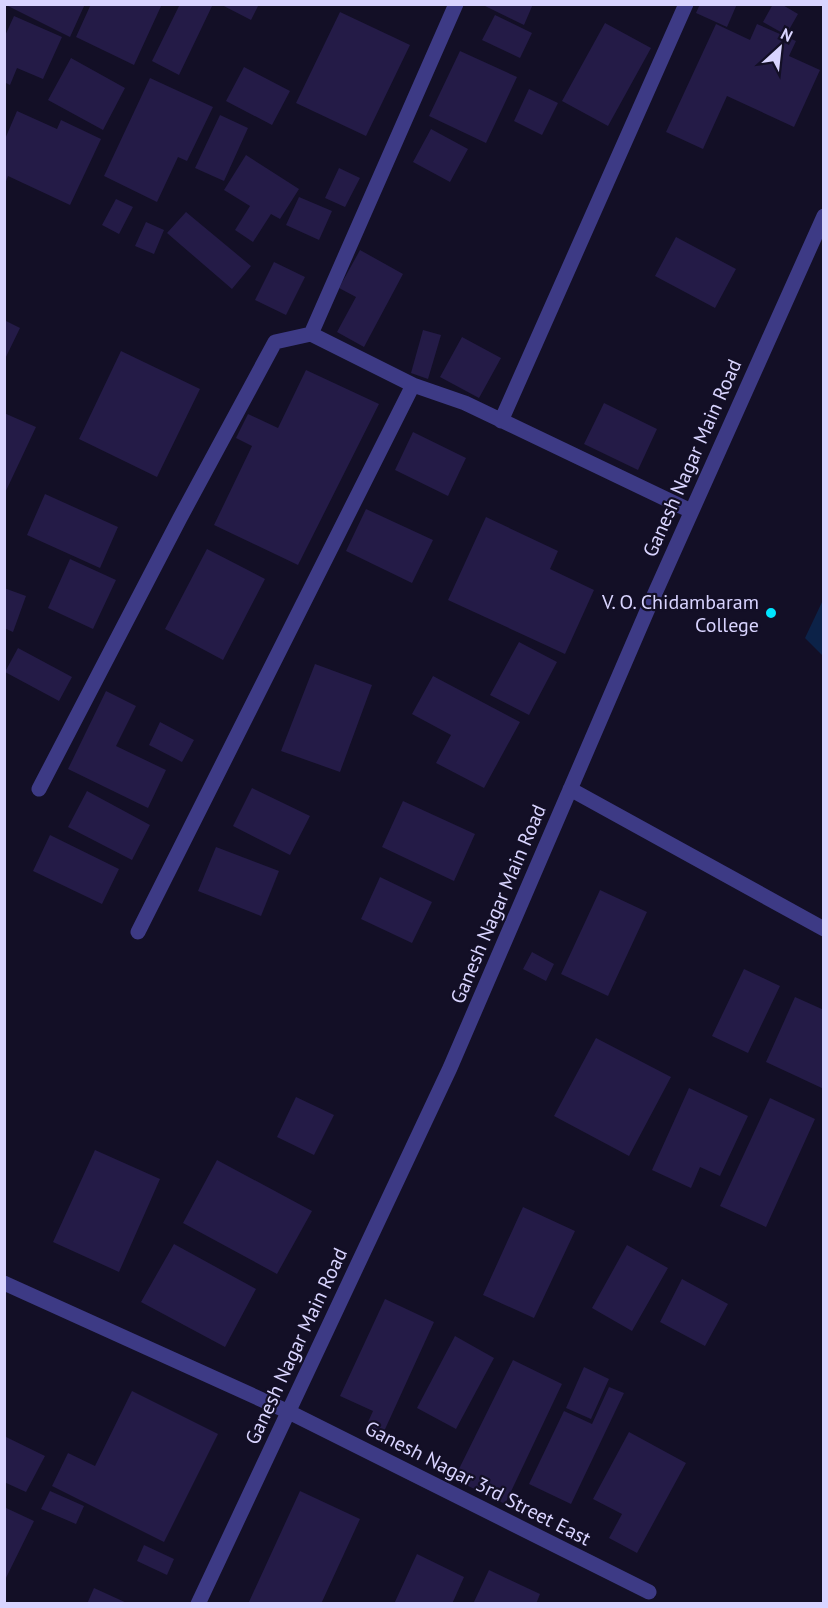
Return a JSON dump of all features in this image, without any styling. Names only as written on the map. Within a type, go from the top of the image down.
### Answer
[{"type":"street","points":[[311,334],[456,4]]},
{"type":"street","points":[[501,421],[686,4]]},
{"type":"street","name":"Ganesh Nagar Main Road","points":[[198,1604],[450,1068],[691,511],[824,216]]},
{"type":"street","points":[[39,789],[180,518],[275,342],[311,334],[413,385],[465,403],[691,511]]},
{"type":"street","points":[[138,932],[413,385]]},
{"type":"street","points":[[570,789],[824,929]]},
{"type":"street","name":"Ganesh Nagar 3rd Street East","points":[[4,1283],[289,1412],[649,1592]]},
{"type":"water","points":[[823,600],[823,656],[805,638]]},
{"type":"building","points":[[4,4],[85,4],[70,37]]},
{"type":"building","points":[[91,4],[162,4],[134,65],[76,37]]},
{"type":"building","points":[[180,4],[213,4],[179,75],[152,61]]},
{"type":"building","points":[[220,4],[259,4],[251,20]]},
{"type":"building","points":[[481,4],[533,4],[524,25]]},
{"type":"building","points":[[700,4],[737,4],[727,27],[696,13]]},
{"type":"building","points":[[773,4],[781,4],[798,14],[786,35],[763,22]]},
{"type":"building","points":[[340,12],[410,45],[366,136],[296,103]]},
{"type":"building","points":[[495,15],[532,33],[520,58],[482,40]]},
{"type":"building","points":[[14,16],[62,37],[43,79],[17,68],[10,85],[4,82],[4,38]]},
{"type":"building","points":[[605,23],[651,48],[608,126],[562,101]]},
{"type":"building","points":[[716,24],[750,40],[757,24],[796,41],[789,56],[820,70],[794,127],[727,96],[703,149],[666,132]]},
{"type":"building","points":[[460,51],[517,77],[486,143],[429,116]]},
{"type":"building","points":[[71,58],[125,88],[103,130],[48,100]]},
{"type":"building","points":[[244,67],[290,91],[272,125],[226,101]]},
{"type":"building","points":[[150,78],[213,107],[187,161],[178,157],[157,202],[104,176]]},
{"type":"building","points":[[529,89],[558,103],[542,135],[514,121]]},
{"type":"building","points":[[17,111],[57,129],[61,120],[101,139],[70,205],[8,176],[5,184],[5,139]]},
{"type":"building","points":[[220,115],[248,128],[224,181],[195,168]]},
{"type":"building","points":[[431,129],[468,149],[450,182],[413,162]]},
{"type":"building","points":[[246,155],[299,189],[280,219],[271,214],[253,242],[235,230],[250,206],[224,190]]},
{"type":"building","points":[[339,168],[360,178],[345,207],[325,198]]},
{"type":"building","points":[[299,197],[332,211],[319,240],[286,225]]},
{"type":"building","points":[[116,199],[133,207],[119,234],[102,225]]},
{"type":"building","points":[[186,212],[251,266],[232,289],[167,233]]},
{"type":"building","points":[[146,222],[164,230],[154,254],[135,246]]},
{"type":"building","points":[[676,237],[736,269],[715,308],[655,276]]},
{"type":"building","points":[[360,250],[403,274],[364,347],[337,332],[356,297],[339,288]]},
{"type":"building","points":[[274,262],[305,277],[286,315],[255,300]]},
{"type":"building","points":[[4,320],[20,328],[4,361]]},
{"type":"building","points":[[423,330],[441,335],[428,379],[411,373]]},
{"type":"building","points":[[462,337],[501,358],[479,398],[440,377]]},
{"type":"building","points":[[121,351],[200,389],[157,477],[79,439]]},
{"type":"building","points":[[306,370],[379,404],[298,565],[214,525],[252,446],[236,438],[248,414],[278,428]]},
{"type":"building","points":[[604,403],[657,429],[638,470],[584,444]]},
{"type":"building","points":[[4,413],[36,427],[4,495]]},
{"type":"building","points":[[413,432],[466,458],[448,496],[395,470]]},
{"type":"building","points":[[45,494],[118,527],[100,568],[27,535]]},
{"type":"building","points":[[366,509],[433,540],[412,583],[346,551]]},
{"type":"building","points":[[486,517],[558,551],[550,569],[594,590],[565,654],[448,600]]},
{"type":"building","points":[[207,549],[265,579],[223,660],[165,629]]},
{"type":"building","points":[[70,559],[116,580],[93,629],[48,608]]},
{"type":"building","points":[[4,588],[26,596],[13,632],[4,628]]},
{"type":"building","points":[[519,642],[557,662],[529,715],[490,695]]},
{"type":"building","points":[[18,648],[72,677],[59,701],[5,672]]},
{"type":"building","points":[[315,664],[372,685],[340,772],[281,751]]},
{"type":"building","points":[[433,676],[520,722],[484,788],[436,763],[451,735],[412,714]]},
{"type":"building","points":[[106,691],[136,706],[116,746],[166,770],[148,808],[68,769]]},
{"type":"building","points":[[160,722],[194,740],[182,762],[149,745]]},
{"type":"building","points":[[252,788],[310,816],[290,855],[233,826]]},
{"type":"building","points":[[87,791],[150,825],[132,860],[68,827]]},
{"type":"building","points":[[403,801],[475,834],[454,881],[382,847]]},
{"type":"building","points":[[50,835],[119,869],[102,904],[33,871]]},
{"type":"building","points":[[216,847],[279,871],[261,916],[198,891]]},
{"type":"building","points":[[380,877],[432,902],[412,943],[361,919]]},
{"type":"building","points":[[600,890],[647,912],[608,996],[561,974]]},
{"type":"building","points":[[532,952],[554,964],[546,981],[523,969]]},
{"type":"building","points":[[744,969],[780,986],[748,1053],[712,1036]]},
{"type":"building","points":[[795,997],[824,1010],[824,1089],[766,1062]]},
{"type":"building","points":[[596,1038],[671,1077],[629,1156],[554,1116]]},
{"type":"building","points":[[689,1088],[748,1116],[720,1176],[700,1167],[691,1188],[652,1170]]},
{"type":"building","points":[[296,1097],[334,1115],[314,1155],[277,1137]]},
{"type":"building","points":[[770,1098],[815,1119],[766,1227],[720,1206]]},
{"type":"building","points":[[95,1150],[160,1179],[119,1272],[53,1242]]},
{"type":"building","points":[[217,1160],[312,1211],[277,1274],[183,1223]]},
{"type":"building","points":[[523,1207],[575,1231],[534,1318],[483,1295]]},
{"type":"building","points":[[174,1244],[256,1289],[225,1347],[141,1302]]},
{"type":"building","points":[[627,1245],[668,1268],[632,1331],[592,1308]]},
{"type":"building","points":[[682,1279],[728,1304],[705,1346],[660,1322]]},
{"type":"building","points":[[385,1299],[434,1322],[381,1438],[364,1431],[373,1411],[340,1396]]},
{"type":"building","points":[[455,1336],[494,1358],[456,1429],[417,1408]]},
{"type":"building","points":[[513,1360],[562,1384],[505,1504],[454,1479]]},
{"type":"building","points":[[584,1367],[609,1379],[591,1419],[566,1408]]},
{"type":"building","points":[[609,1387],[624,1393],[571,1504],[529,1484],[564,1411],[592,1424]]},
{"type":"building","points":[[132,1391],[218,1434],[164,1542],[52,1486],[68,1453],[95,1466]]},
{"type":"building","points":[[629,1432],[686,1463],[637,1553],[609,1538],[622,1514],[593,1499]]},
{"type":"building","points":[[4,1436],[45,1456],[26,1492],[4,1482]]},
{"type":"building","points":[[50,1491],[84,1506],[76,1524],[41,1509]]},
{"type":"building","points":[[300,1491],[360,1519],[321,1604],[248,1604]]},
{"type":"building","points":[[4,1507],[34,1521],[4,1582]]},
{"type":"building","points":[[144,1545],[174,1559],[167,1575],[137,1561]]},
{"type":"building","points":[[417,1554],[464,1577],[452,1604],[394,1604]]},
{"type":"building","points":[[489,1570],[540,1594],[536,1604],[473,1604]]},
{"type":"building","points":[[94,1588],[129,1604],[87,1604]]},
{"type":"place","name":"V. O. Chidambaram College","points":[[771,613]]}]
